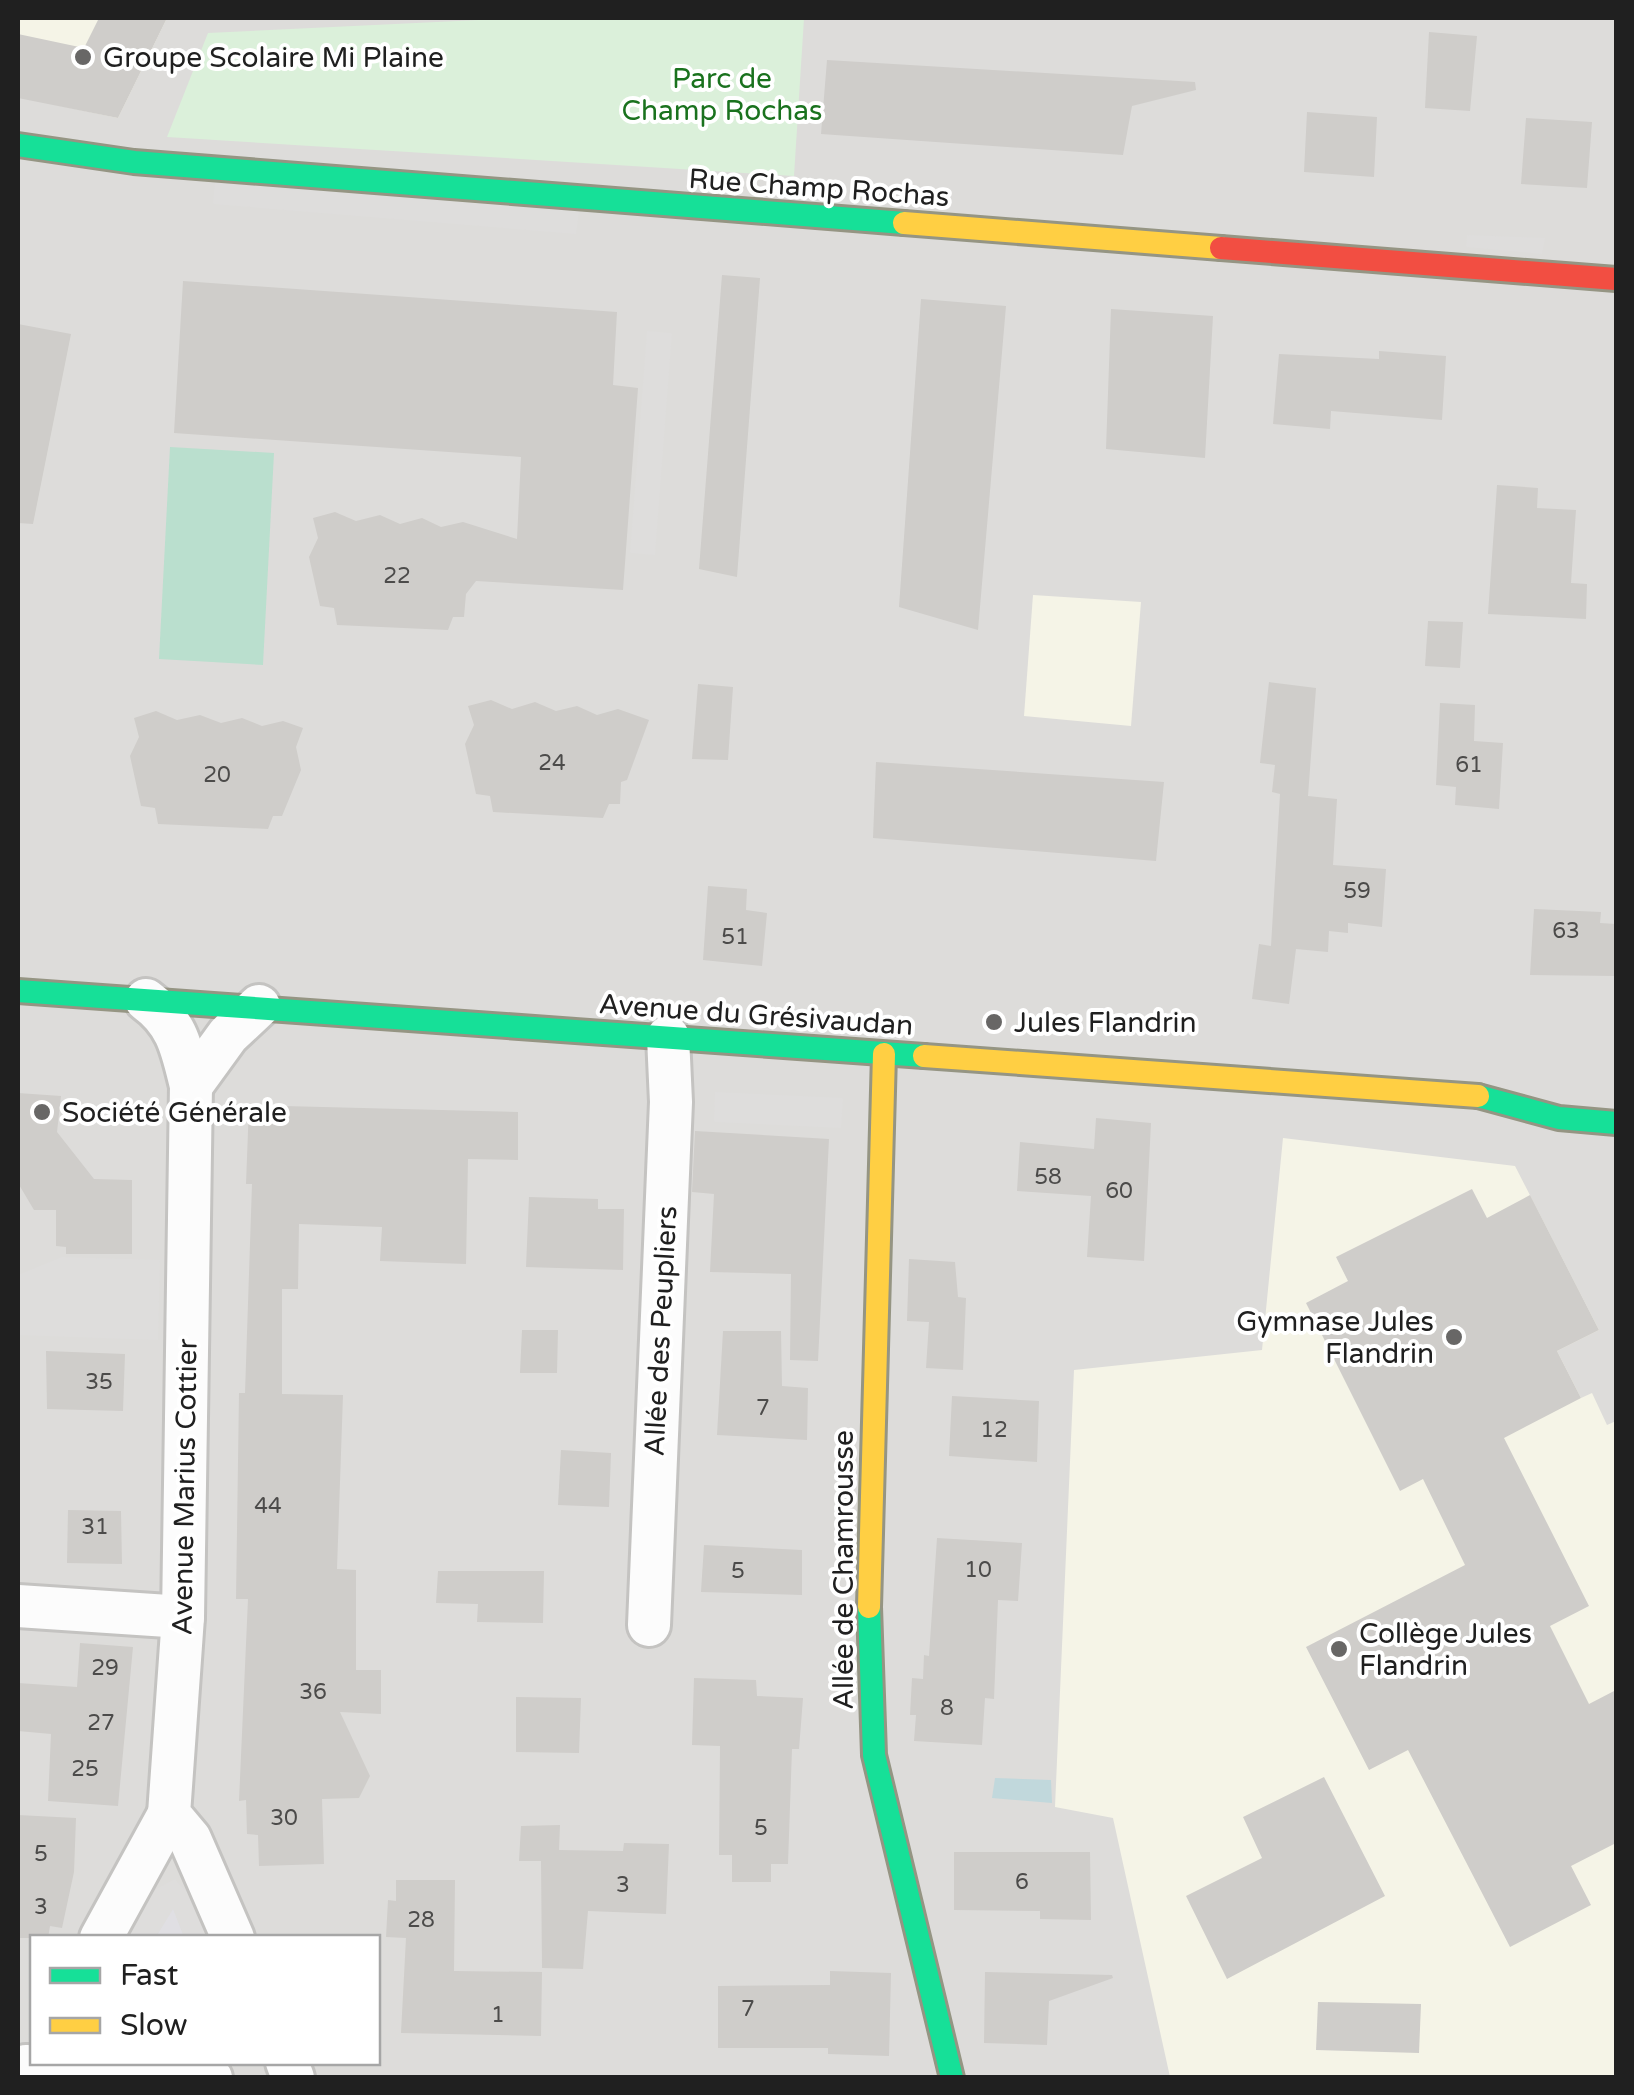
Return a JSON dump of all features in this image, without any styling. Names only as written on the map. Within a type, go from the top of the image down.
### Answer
[{"type":"street","name":"Rue Champ Rochas","points":[[18,145],[154,164],[1616,279]]},
{"type":"street","name":"Avenue du Grésivaudan","points":[[18,991],[1490,1097],[1559,1118],[1616,1123]]},
{"type":"street","name":"Avenue Marius Cottier","points":[[146,1000],[165,1014],[177,1030],[191,1086],[183,1617],[170,1814]]},
{"type":"street","points":[[191,1086],[228,1035],[260,1006]]},
{"type":"street","name":"Allée des Peupliers","points":[[649,1625],[671,1102],[668,1037]]},
{"type":"street","name":"Allée de Chamrousse","points":[[884,1054],[871,1490],[874,1754],[952,2078]]},
{"type":"street","name":"Avenue du Grésivaudan","points":[[1490,1097],[1530,1086]]},
{"type":"street","points":[[18,1606],[183,1617]]},
{"type":"street","points":[[103,1935],[170,1814],[190,1840],[232,1935]]},
{"type":"street","points":[[136,1871],[174,1867],[207,1876]]},
{"type":"street","points":[[38,2065],[211,2078]]},
{"type":"shaded area","points":[[18,18],[1616,18],[1616,2077],[18,2077]]},
{"type":"shaded area","name":"Groupe Scolaire Mi Plaine","points":[[18,18],[167,18],[118,118],[18,97]]},
{"type":"shaded area","points":[[215,181],[579,211],[576,234],[213,204]]},
{"type":"shaded area","points":[[1467,235],[1545,238],[1542,254],[1466,247]]},
{"type":"shaded area","points":[[647,331],[672,333],[655,555],[630,553]]},
{"type":"shaded area","points":[[1033,595],[1141,602],[1131,726],[1024,716]]},
{"type":"shaded area","points":[[715,1092],[843,1098],[841,1128],[714,1122]]},
{"type":"shaded area","name":"Collège Jules Flandrin","points":[[1283,1138],[1515,1166],[1599,1330],[1557,1351],[1581,1398],[1592,1393],[1607,1425],[1616,1421],[1616,2077],[1170,2077],[1113,1818],[1055,1807],[1074,1370],[1262,1350]]},
{"type":"shaded area","points":[[62,1257],[160,1260],[158,1340],[18,1335],[18,1275]]},
{"type":"shaded area","points":[[175,1879],[201,1906],[214,1935],[183,1935],[173,1910],[157,1935],[117,1935],[136,1900]]},
{"type":"shaded area","points":[[173,1909],[183,1935],[157,1935]]},
{"type":"green space","name":"Parc de Champ Rochas","points":[[518,18],[804,18],[794,176],[167,137],[208,33]]},
{"type":"green space","points":[[170,447],[274,453],[263,665],[159,659]]},
{"type":"water","points":[[995,1778],[1051,1780],[1052,1803],[992,1798]]},
{"type":"building","name":"Groupe Scolaire Mi Plaine","points":[[99,18],[167,18],[118,118],[18,98],[18,34],[84,48]]},
{"type":"building","points":[[1429,32],[1477,36],[1470,111],[1425,108]]},
{"type":"building","points":[[827,60],[1195,82],[1196,90],[1132,106],[1123,155],[821,134]]},
{"type":"building","points":[[1307,112],[1377,117],[1374,177],[1304,172]]},
{"type":"building","points":[[1526,118],[1592,122],[1587,188],[1521,184]]},
{"type":"building","points":[[722,275],[760,278],[737,577],[699,569]]},
{"type":"building","points":[[183,281],[617,312],[613,385],[638,388],[623,590],[476,581],[466,594],[464,617],[453,617],[448,630],[337,625],[334,608],[320,606],[309,557],[318,538],[313,518],[335,512],[356,521],[380,515],[400,524],[422,518],[441,527],[463,522],[517,539],[521,457],[174,433]]},
{"type":"building","points":[[921,299],[1006,306],[978,630],[899,607]]},
{"type":"building","points":[[1111,309],[1213,316],[1205,458],[1106,449]]},
{"type":"building","points":[[18,324],[71,334],[33,524],[18,523]]},
{"type":"building","points":[[1379,351],[1446,356],[1442,420],[1331,411],[1330,429],[1273,424],[1279,354],[1379,359]]},
{"type":"building","points":[[1497,485],[1538,488],[1537,508],[1576,510],[1571,583],[1587,584],[1586,619],[1488,614]]},
{"type":"building","points":[[1428,621],[1463,622],[1460,668],[1425,666]]},
{"type":"building","points":[[1269,682],[1316,688],[1308,796],[1337,799],[1333,865],[1386,869],[1382,927],[1348,923],[1348,933],[1329,931],[1328,952],[1296,949],[1289,1004],[1252,999],[1259,944],[1271,946],[1280,794],[1272,792],[1275,765],[1260,763]]},
{"type":"building","points":[[698,684],[733,687],[728,760],[692,759]]},
{"type":"building","points":[[491,700],[512,709],[535,702],[556,711],[577,706],[597,715],[618,709],[649,720],[627,780],[621,782],[620,804],[609,804],[603,818],[493,812],[490,796],[476,794],[465,744],[474,725],[468,706]]},
{"type":"building","points":[[1440,703],[1475,705],[1474,741],[1503,743],[1499,809],[1455,805],[1456,787],[1436,785]]},
{"type":"building","points":[[156,711],[177,720],[200,715],[221,723],[242,718],[262,726],[283,721],[303,728],[296,747],[301,770],[282,816],[273,816],[268,829],[158,824],[155,808],[141,806],[130,756],[139,737],[134,718]]},
{"type":"building","points":[[876,762],[1164,782],[1156,861],[873,838]]},
{"type":"building","points":[[708,886],[747,889],[746,910],[767,913],[762,966],[703,960]]},
{"type":"building","points":[[1534,909],[1601,912],[1600,923],[1616,924],[1616,976],[1530,975]]},
{"type":"building","points":[[18,1093],[61,1096],[57,1132],[94,1179],[132,1180],[132,1254],[66,1254],[66,1247],[56,1246],[56,1210],[34,1210],[18,1183]]},
{"type":"building","points":[[249,1105],[518,1112],[518,1160],[468,1159],[466,1264],[380,1261],[382,1227],[299,1224],[298,1289],[282,1289],[282,1394],[343,1395],[337,1569],[356,1570],[356,1670],[381,1670],[381,1714],[340,1712],[370,1776],[359,1798],[322,1799],[324,1864],[259,1866],[258,1835],[247,1834],[246,1800],[239,1801],[248,1599],[236,1599],[239,1393],[245,1393],[252,1184],[246,1184]]},
{"type":"building","points":[[1096,1118],[1151,1123],[1144,1261],[1087,1257],[1091,1196],[1017,1191],[1020,1142],[1094,1149]]},
{"type":"building","points":[[695,1131],[829,1139],[818,1361],[790,1360],[791,1274],[710,1272],[714,1194],[692,1192]]},
{"type":"building","points":[[1472,1189],[1487,1218],[1530,1195],[1599,1330],[1557,1351],[1581,1398],[1504,1438],[1589,1606],[1550,1626],[1589,1704],[1616,1690],[1616,1843],[1571,1866],[1591,1905],[1510,1947],[1408,1750],[1369,1770],[1306,1647],[1465,1565],[1423,1479],[1400,1491],[1306,1303],[1348,1281],[1336,1257]]},
{"type":"building","points":[[529,1197],[598,1199],[598,1209],[624,1209],[623,1270],[526,1267]]},
{"type":"building","points":[[909,1259],[955,1262],[958,1297],[966,1298],[963,1370],[926,1368],[929,1322],[907,1321]]},
{"type":"building","points":[[522,1330],[558,1330],[557,1373],[520,1373]]},
{"type":"building","points":[[723,1331],[781,1331],[782,1386],[808,1388],[807,1440],[717,1435]]},
{"type":"building","points":[[46,1351],[125,1354],[123,1411],[47,1409]]},
{"type":"building","points":[[952,1396],[1039,1401],[1037,1462],[949,1456]]},
{"type":"building","points":[[561,1450],[611,1453],[609,1507],[558,1505]]},
{"type":"building","points":[[68,1510],[121,1511],[122,1564],[67,1563]]},
{"type":"building","points":[[937,1538],[1022,1543],[1018,1601],[998,1600],[994,1699],[985,1698],[982,1745],[914,1741],[916,1715],[910,1715],[912,1678],[923,1679],[924,1655],[929,1656]]},
{"type":"building","points":[[704,1545],[802,1550],[802,1595],[701,1592]]},
{"type":"building","points":[[438,1571],[544,1571],[543,1623],[477,1622],[478,1604],[436,1603]]},
{"type":"building","points":[[80,1643],[133,1647],[118,1806],[48,1801],[51,1734],[18,1731],[18,1683],[77,1687]]},
{"type":"building","points":[[694,1678],[756,1680],[757,1696],[803,1698],[799,1749],[792,1749],[788,1864],[771,1864],[771,1882],[732,1882],[732,1855],[719,1855],[720,1746],[692,1745]]},
{"type":"building","points":[[516,1697],[581,1698],[579,1753],[516,1752]]},
{"type":"building","points":[[1324,1777],[1385,1896],[1227,1979],[1186,1896],[1262,1858],[1243,1817]]},
{"type":"building","points":[[18,1815],[76,1818],[74,1872],[62,1928],[50,1926],[48,1935],[18,1938]]},
{"type":"building","points":[[560,1825],[559,1850],[623,1851],[624,1843],[669,1844],[666,1914],[588,1911],[583,1969],[542,1968],[541,1861],[519,1861],[521,1826]]},
{"type":"building","points":[[954,1852],[1090,1852],[1091,1920],[1040,1919],[1040,1911],[954,1910]]},
{"type":"building","points":[[396,1880],[455,1880],[454,1971],[542,1972],[541,2036],[401,2033],[406,1938],[386,1937],[388,1900],[396,1901]]},
{"type":"building","points":[[830,1971],[891,1973],[889,2056],[828,2054],[828,2048],[718,2048],[718,1986],[830,1985]]},
{"type":"building","points":[[985,1972],[1113,1978],[1049,2001],[1047,2045],[984,2043]]},
{"type":"building","points":[[1318,2002],[1421,2004],[1419,2053],[1316,2050]]},
{"type":"traffic: fast","points":[[18,145],[134,162],[904,223]]},
{"type":"traffic: fast","points":[[18,991],[924,1056]]},
{"type":"traffic: fast","points":[[1478,1096],[1559,1118],[1616,1123]]},
{"type":"traffic: fast","points":[[869,1607],[874,1755],[952,2078]]},
{"type":"traffic: slow","points":[[904,223],[1221,248]]},
{"type":"traffic: slow","points":[[869,1607],[884,1054]]},
{"type":"traffic: slow","points":[[924,1056],[1478,1096]]},
{"type":"traffic: jam","points":[[1221,248],[1616,279]]},
{"type":"place","name":"Groupe Scolaire Mi Plaine","points":[[83,57]]},
{"type":"place","name":"Jules Flandrin","points":[[994,1022]]},
{"type":"place","name":"Société Générale","points":[[42,1112]]},
{"type":"place","name":"Gymnase Jules Flandrin","points":[[1454,1337]]},
{"type":"place","name":"Collège Jules Flandrin","points":[[1339,1649]]}]
